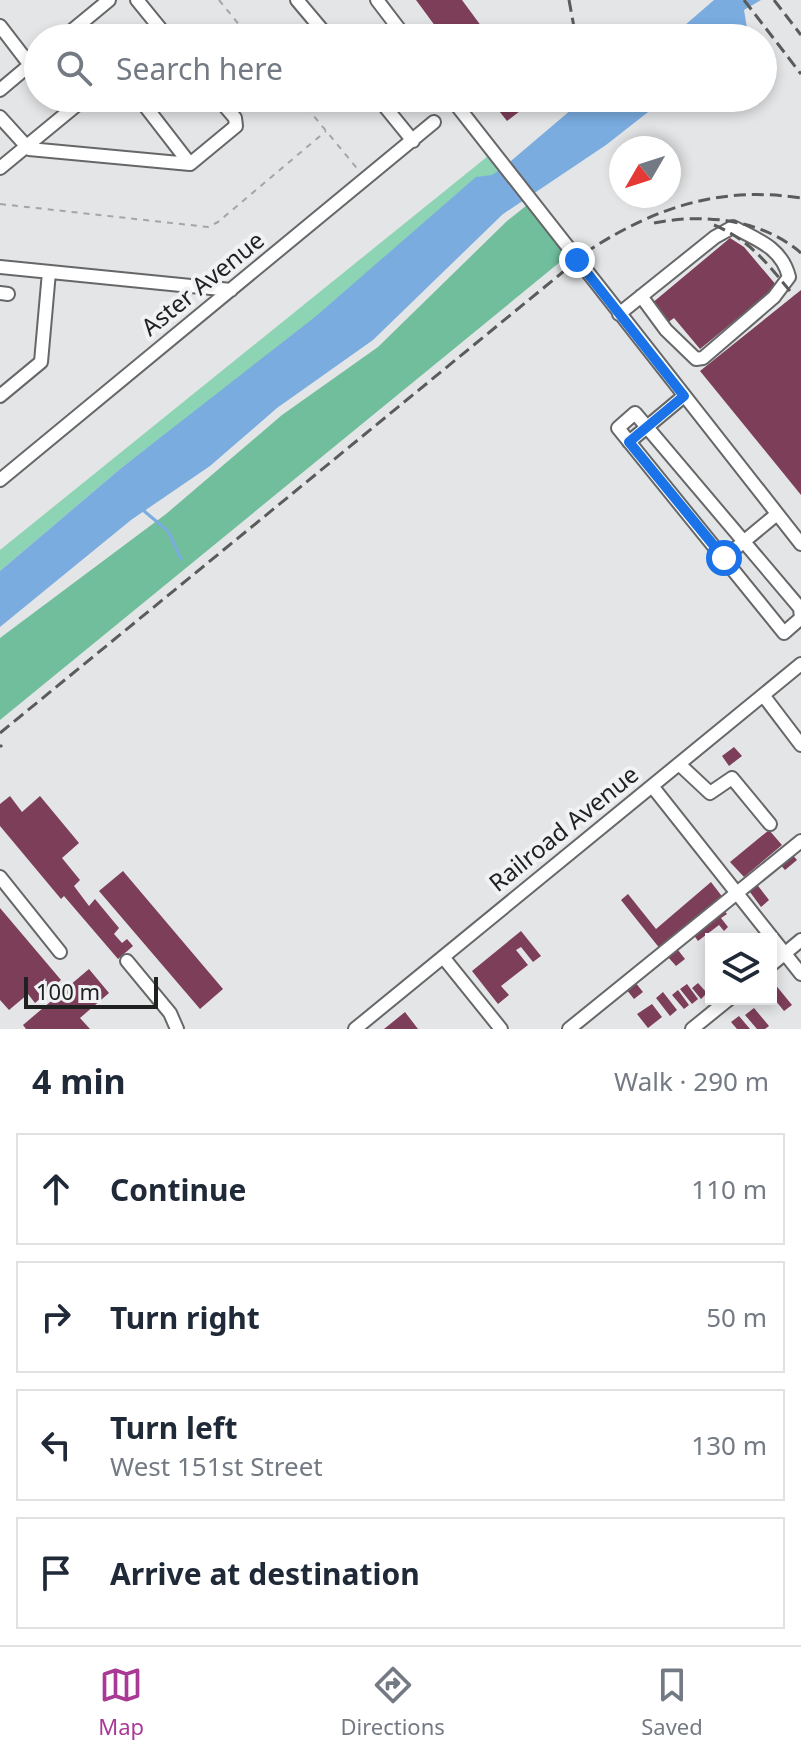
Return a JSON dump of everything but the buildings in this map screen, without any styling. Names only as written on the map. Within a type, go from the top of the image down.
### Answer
[{"type":"street","points":[[80,24],[109,0]]},
{"type":"street","points":[[137,0],[154,24]]},
{"type":"street","points":[[297,0],[317,24]]},
{"type":"street","points":[[377,0],[395,24]]},
{"type":"street","points":[[0,26],[24,51]]},
{"type":"street","points":[[0,90],[24,70]]},
{"type":"street","points":[[0,168],[68,112]]},
{"type":"street","points":[[150,112],[190,164]]},
{"type":"street","points":[[0,117],[25,147],[190,164],[233,130],[237,124],[228,112]]},
{"type":"street","points":[[389,112],[413,141]]},
{"type":"street","points":[[462,112],[801,544]]},
{"type":"street","name":"Aster Avenue","points":[[0,480],[434,122]]},
{"type":"street","points":[[619,314],[641,296],[725,229],[733,227],[762,242],[785,261],[789,277],[774,297],[703,358],[696,359],[666,330],[641,296]]},
{"type":"street","points":[[0,267],[231,290]]},
{"type":"street","points":[[0,396],[41,362],[49,272]]},
{"type":"street","points":[[629,442],[684,396]]},
{"type":"street","points":[[635,413],[800,608],[801,618],[784,633],[629,442],[618,428],[635,413]]},
{"type":"street","points":[[724,558],[777,514]]},
{"type":"street","name":"Railroad Avenue","points":[[355,1029],[800,667]]},
{"type":"street","points":[[763,695],[801,745]]},
{"type":"street","points":[[679,764],[710,793],[732,778],[770,824]]},
{"type":"street","points":[[652,786],[801,974]]},
{"type":"street","points":[[569,1029],[801,841]]},
{"type":"street","points":[[0,877],[60,952]]},
{"type":"street","points":[[777,960],[801,940]]},
{"type":"street","points":[[443,957],[501,1029]]},
{"type":"street","points":[[127,961],[170,1013],[177,1029]]},
{"type":"street","points":[[692,1029],[722,1005]]},
{"type":"path","points":[[219,0],[239,24]]},
{"type":"path","points":[[310,112],[366,179]]},
{"type":"path","points":[[0,204],[208,227],[218,222],[326,131]]},
{"type":"green space","points":[[493,152],[504,167],[315,320],[120,469],[0,571],[0,550]]},
{"type":"green space","points":[[531,202],[571,253],[0,720],[0,638],[166,514],[282,415],[378,347],[507,221]]},
{"type":"water","points":[[714,0],[761,0],[744,10],[746,24],[686,24]]},
{"type":"water","points":[[569,112],[648,112],[617,136],[609,136],[606,145],[503,214],[373,340],[277,408],[210,466],[131,520],[0,627],[0,571],[120,469],[315,317],[476,177],[492,175]]},
{"type":"waterway","points":[[144,511],[168,531],[181,559]]},
{"type":"railway","points":[[569,0],[573,24]]},
{"type":"railway","points":[[744,0],[762,24]]},
{"type":"railway","points":[[774,0],[801,35]]},
{"type":"railway","points":[[777,43],[801,74]]},
{"type":"railway","points":[[0,733],[591,249],[641,221],[692,203],[744,195],[801,198]]},
{"type":"railway","points":[[654,223],[692,219],[731,222],[768,233],[801,253]]},
{"type":"railway","points":[[714,225],[749,246],[794,296]]},
{"type":"route","points":[[577,260],[684,396],[629,442],[724,558]]}]
